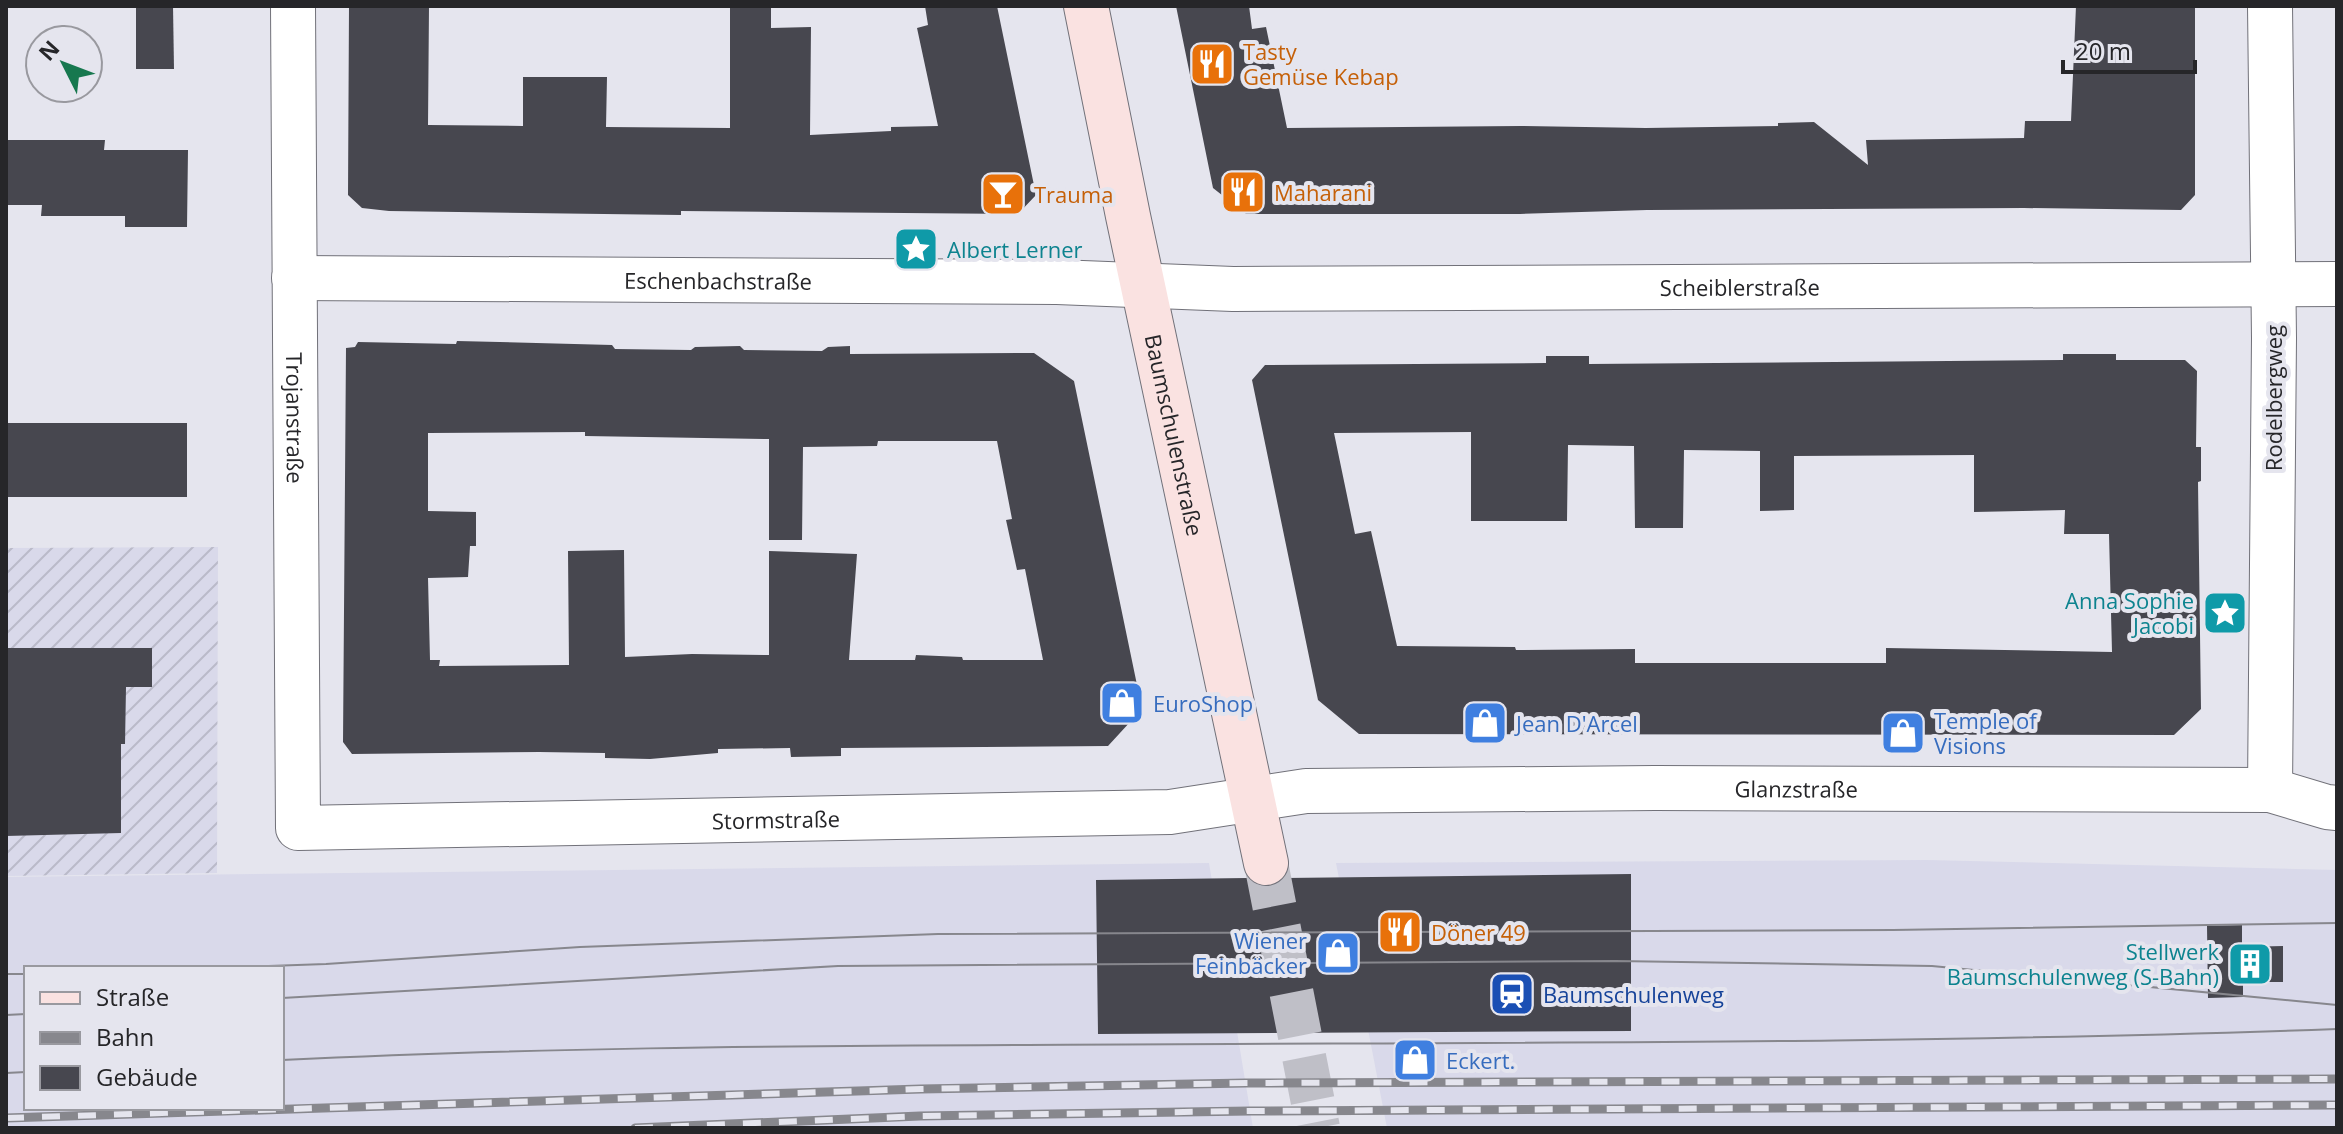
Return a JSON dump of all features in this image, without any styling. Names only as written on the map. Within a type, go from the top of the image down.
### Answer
[{"type":"main road","name":"Baumschulenstraße","points":[[1086,6],[1266,863]]},
{"type":"street","name":"Trojanstraße","points":[[293,6],[298,828]]},
{"type":"street","name":"Rodelbergweg","points":[[2270,6],[2273,284],[2270,790]]},
{"type":"street","name":"Eschenbachstraße","points":[[294,278],[1041,281],[1143,285]]},
{"type":"street","name":"Scheiblerstraße","points":[[1143,285],[1233,289],[2337,284]]},
{"type":"street","name":"Glanzstraße","points":[[1253,799],[1306,791],[1500,788],[2270,790],[2337,808]]},
{"type":"street","name":"Stormstraße","points":[[298,828],[1170,812],[1253,799]]},
{"type":"shaded area","points":[[218,547],[217,873],[6,876],[6,548]]},
{"type":"shaded area","points":[[1927,860],[2337,870],[2337,1128],[1387,1128],[1336,863]]},
{"type":"shaded area","points":[[1209,863],[1253,1128],[6,1128],[6,877]]},
{"type":"building","points":[[136,6],[173,6],[174,69],[136,69]]},
{"type":"building","points":[[349,6],[429,6],[428,125],[523,126],[523,77],[607,77],[606,127],[730,128],[730,6],[771,6],[771,28],[811,27],[810,135],[938,126],[917,28],[928,25],[925,6],[997,6],[1036,195],[1018,214],[681,211],[681,215],[389,211],[362,208],[348,195]]},
{"type":"building","points":[[1176,6],[1249,6],[1252,29],[1266,27],[1287,128],[1646,128],[1778,126],[1778,123],[1814,122],[1868,165],[1866,140],[2024,138],[2025,121],[2071,121],[2076,6],[2195,6],[2195,195],[2181,210],[2024,208],[1246,214],[1213,188]]},
{"type":"building","points":[[6,140],[105,140],[104,150],[188,150],[187,227],[125,227],[125,216],[41,216],[42,205],[6,205]]},
{"type":"building","points":[[457,341],[691,350],[695,347],[740,346],[744,350],[822,351],[828,347],[850,346],[850,354],[1034,353],[1074,381],[1142,709],[1108,746],[841,748],[841,756],[791,757],[790,748],[718,749],[718,753],[650,759],[605,758],[605,753],[352,754],[343,742],[346,348],[355,347],[358,342],[456,344]],"holes":[[[585,432],[585,436],[769,439],[769,540],[802,540],[803,447],[877,446],[878,441],[997,441],[1012,519],[1006,520],[1017,570],[1025,569],[1043,660],[963,660],[962,657],[916,655],[915,660],[849,660],[857,554],[769,551],[769,655],[625,657],[624,550],[568,551],[569,665],[439,666],[440,660],[430,660],[428,578],[468,577],[470,546],[476,546],[476,512],[428,511],[428,433]]]},
{"type":"building","points":[[2063,354],[2116,354],[2116,360],[2185,360],[2197,371],[2196,447],[2201,447],[2201,481],[2198,482],[2201,709],[2174,735],[1359,734],[1318,700],[1252,380],[1265,365],[1546,363],[1546,356],[1589,356],[1589,364],[2063,360]],"holes":[[[1471,432],[1471,521],[1567,521],[1568,445],[1634,446],[1635,528],[1683,528],[1684,450],[1760,451],[1760,511],[1794,510],[1794,456],[1974,455],[1974,512],[2065,510],[2064,534],[2109,534],[2112,652],[1886,648],[1886,663],[1635,663],[1635,649],[1516,650],[1515,647],[1397,646],[1371,531],[1355,534],[1334,433]]]},
{"type":"building","points":[[6,423],[187,423],[187,497],[6,497]]},
{"type":"building","points":[[6,648],[152,648],[152,687],[126,687],[125,744],[121,744],[121,833],[6,836]]},
{"type":"building","points":[[1631,874],[1631,1031],[1098,1034],[1096,880],[1247,878],[1258,886],[1270,888],[1285,878]]},
{"type":"building","points":[[2242,925],[2242,947],[2283,946],[2283,982],[2243,982],[2243,997],[2208,998],[2207,926]]},
{"type":"tunnel","points":[[1266,863],[1318,1128]]},
{"type":"tram line","points":[[267,966],[580,947],[938,934],[1893,930],[2337,923]]},
{"type":"tram line","points":[[284,998],[838,966],[1616,961],[1932,966],[2337,1005]]},
{"type":"tram line","points":[[6,974],[24,974]]},
{"type":"tram line","points":[[6,1015],[24,1014]]},
{"type":"tram line","points":[[284,1060],[648,1048],[1842,1040],[2337,1029]]},
{"type":"tram line","points":[[6,1073],[24,1072]]},
{"type":"railway","points":[[284,1109],[921,1089],[1246,1083],[2337,1079]]},
{"type":"railway","points":[[635,1128],[920,1116],[1250,1111],[2337,1105]]},
{"type":"railway","points":[[6,1118],[258,1110]]},
{"type":"place","name":"Tasty Gemüse Kebap","points":[[1212,64]]},
{"type":"place","name":"Maharani","points":[[1243,192]]},
{"type":"place","name":"Trauma","points":[[1003,194]]},
{"type":"place","name":"Albert Lerner","points":[[916,249]]},
{"type":"place","name":"Anna Sophie Jacobi","points":[[2225,613]]},
{"type":"place","name":"EuroShop","points":[[1122,703]]},
{"type":"place","name":"Jean D'Arcel","points":[[1485,723]]},
{"type":"place","name":"Temple of Visions","points":[[1903,733]]},
{"type":"place","name":"Döner 49","points":[[1400,932]]},
{"type":"place","name":"Wiener Feinbäcker","points":[[1338,953]]},
{"type":"place","name":"Stellwerk Baumschulenweg (S-Bahn)","points":[[2250,964]]},
{"type":"place","name":"Baumschulenweg","points":[[1512,994]]},
{"type":"place","name":"Eckert.","points":[[1415,1060]]}]
